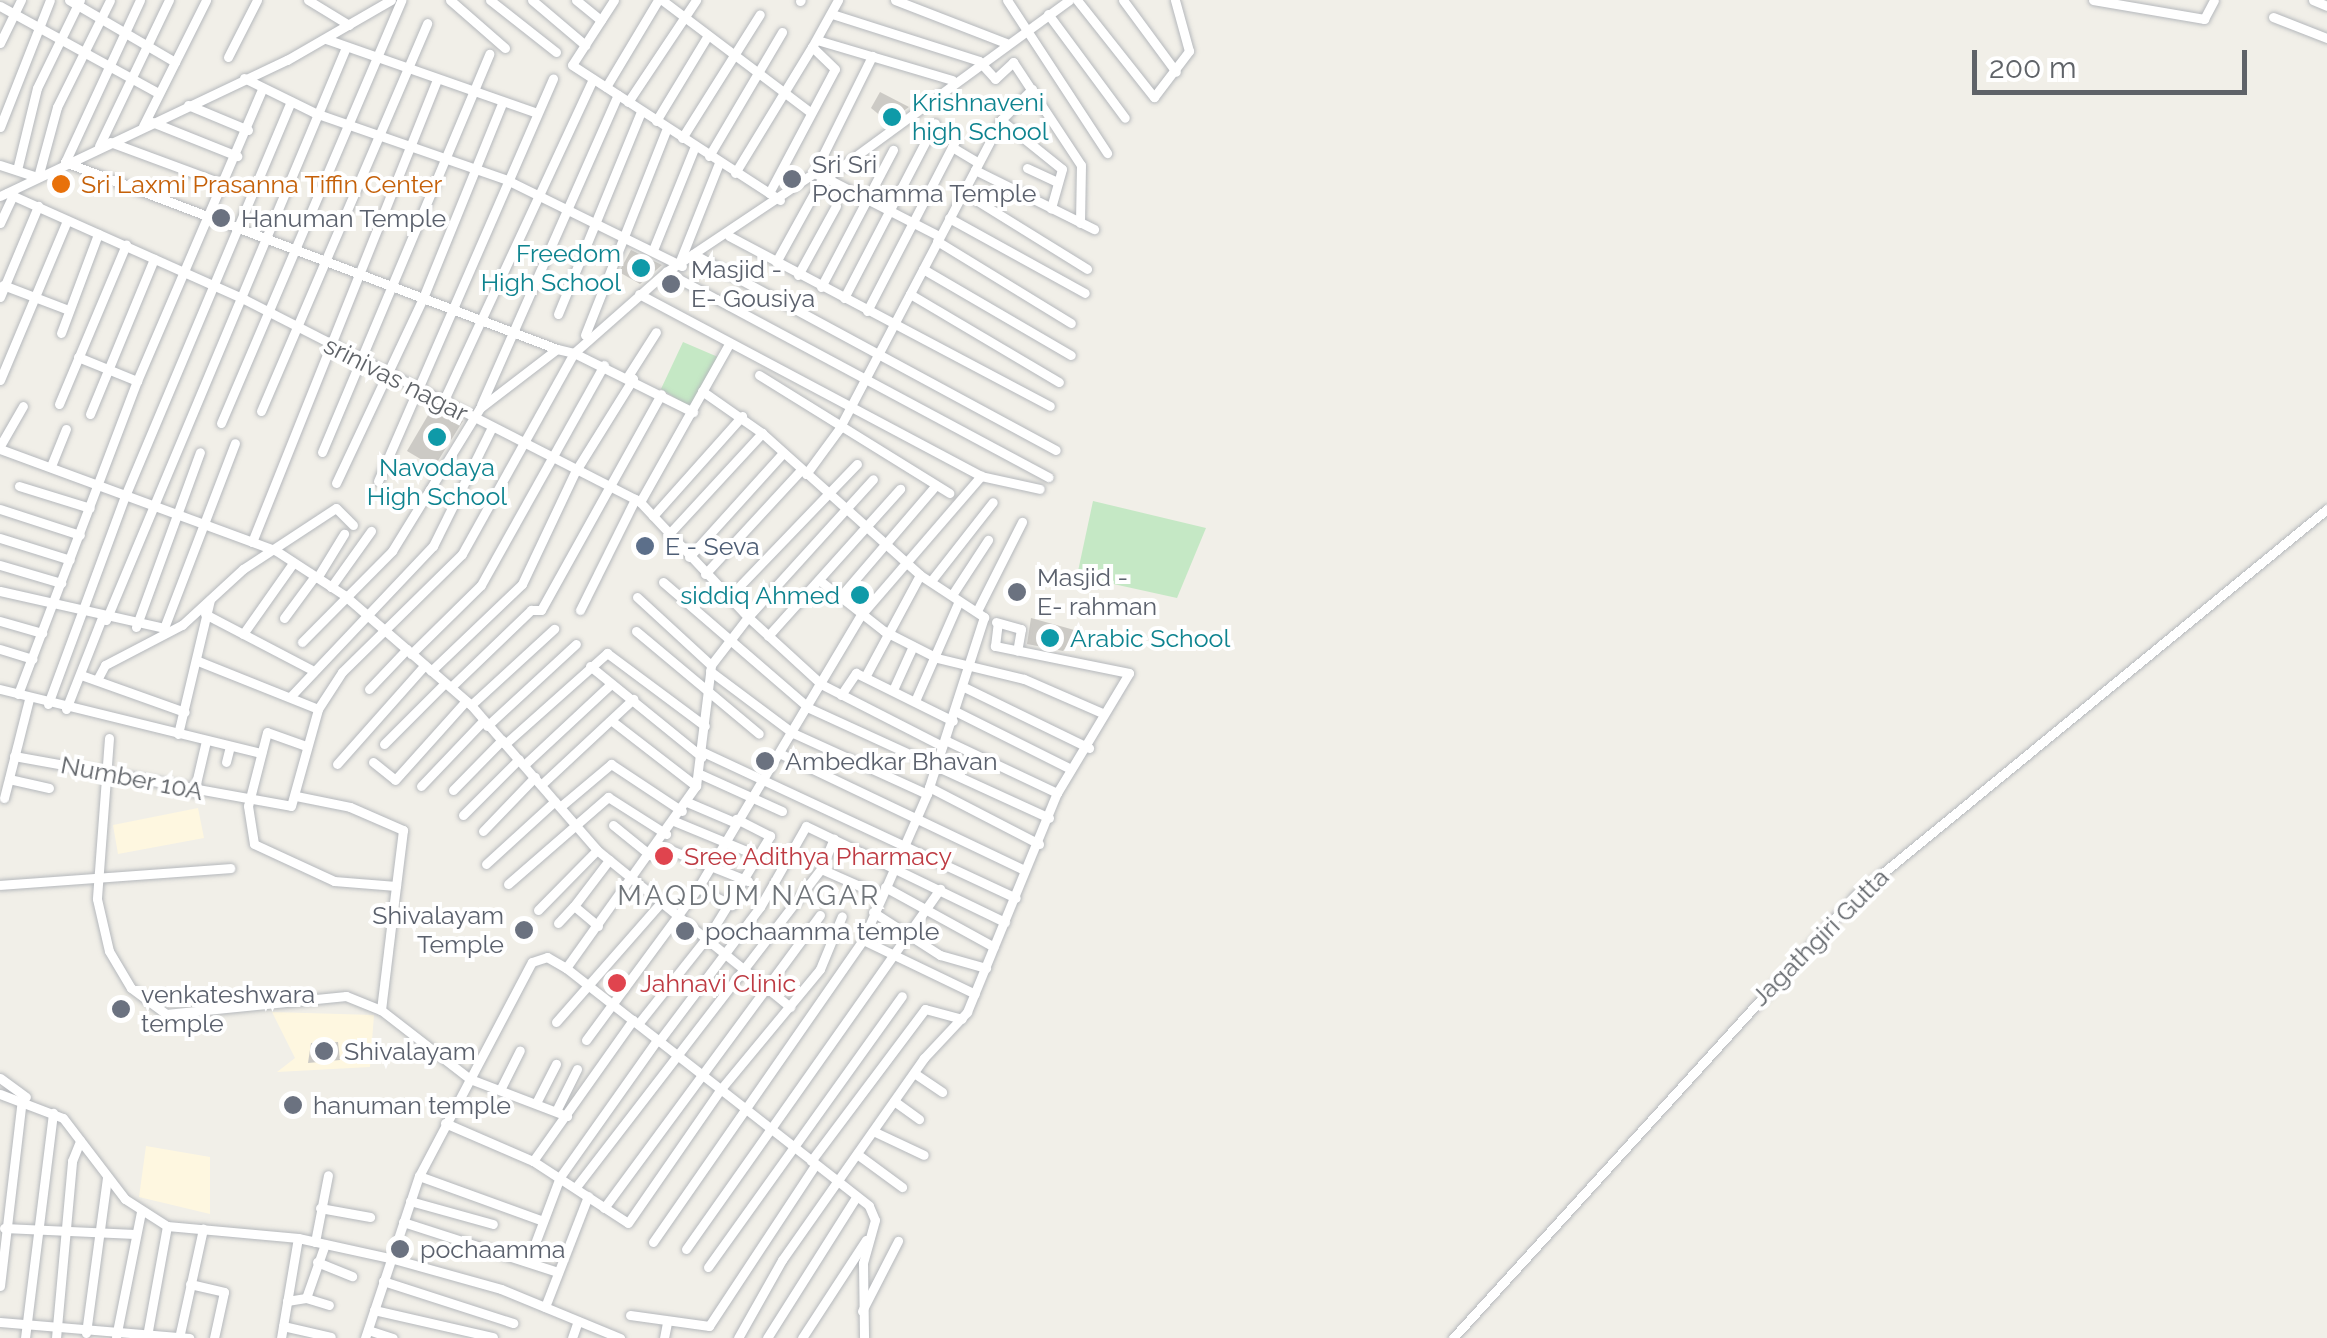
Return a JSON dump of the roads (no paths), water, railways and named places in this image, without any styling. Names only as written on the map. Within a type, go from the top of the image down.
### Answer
[{"type":"street","points":[[0,43],[21,0]]},
{"type":"street","points":[[0,127],[50,0]]},
{"type":"street","points":[[38,177],[58,107],[110,0]]},
{"type":"street","points":[[66,162],[140,0]]},
{"type":"street","points":[[104,144],[130,78],[169,0]]},
{"type":"street","points":[[147,124],[158,93],[206,0]]},
{"type":"street","points":[[228,57],[257,0]]},
{"type":"street","points":[[308,0],[349,25]]},
{"type":"street","points":[[0,224],[7,195],[38,177],[326,39],[391,0]]},
{"type":"street","points":[[221,422],[301,250],[401,0]]},
{"type":"street","points":[[450,0],[505,48]]},
{"type":"street","points":[[490,0],[556,52]]},
{"type":"street","points":[[532,0],[585,45]]},
{"type":"street","points":[[576,0],[601,20]]},
{"type":"street","points":[[614,0],[572,65],[780,200]]},
{"type":"street","points":[[606,87],[660,0],[809,111]]},
{"type":"street","points":[[628,102],[696,0]]},
{"type":"street","points":[[735,173],[838,0]]},
{"type":"street","points":[[895,0],[1006,43]]},
{"type":"street","points":[[1007,0],[1107,153]]},
{"type":"street","points":[[584,338],[666,272],[821,176],[1052,8],[1069,0]]},
{"type":"street","points":[[1077,0],[1141,88],[1154,97],[1188,51],[1175,0]]},
{"type":"street","points":[[1123,0],[1176,72]]},
{"type":"street","points":[[2094,0],[2204,19],[2214,0]]},
{"type":"street","points":[[2313,0],[2327,6]]},
{"type":"street","points":[[18,170],[38,88],[76,2],[175,62]]},
{"type":"street","points":[[0,6],[158,93]]},
{"type":"street","points":[[1052,8],[1124,118]]},
{"type":"street","points":[[682,138],[760,14]]},
{"type":"street","points":[[832,14],[980,61],[995,79],[1013,62],[1081,165],[1080,222]]},
{"type":"street","points":[[2273,17],[2327,38]]},
{"type":"street","points":[[261,411],[410,70],[427,22]]},
{"type":"street","points":[[709,156],[782,32]]},
{"type":"street","points":[[656,120],[708,35]]},
{"type":"street","points":[[326,39],[473,94],[534,112]]},
{"type":"street","points":[[814,44],[872,56],[952,80]]},
{"type":"street","points":[[769,193],[809,111],[836,68],[814,44]]},
{"type":"street","points":[[66,709],[151,505],[244,299],[315,113],[346,46]]},
{"type":"street","points":[[322,452],[396,284],[489,54]]},
{"type":"street","points":[[776,262],[821,176],[872,56]]},
{"type":"street","points":[[244,78],[315,113],[506,180],[681,264]]},
{"type":"street","points":[[378,481],[422,390],[534,112],[554,78]]},
{"type":"street","points":[[443,402],[593,79]]},
{"type":"street","points":[[252,542],[328,343],[414,148],[436,81]]},
{"type":"street","points":[[704,574],[804,472],[839,428],[1001,120],[1032,88]]},
{"type":"street","points":[[18,694],[137,381],[184,272],[214,218],[262,90]]},
{"type":"street","points":[[480,408],[510,332],[618,95]]},
{"type":"street","points":[[48,704],[124,496],[241,228],[291,102]]},
{"type":"street","points":[[336,483],[424,298],[502,103]]},
{"type":"street","points":[[188,105],[248,130]]},
{"type":"street","points":[[558,314],[642,112]]},
{"type":"street","points":[[1001,120],[1062,169],[1051,208]]},
{"type":"street","points":[[844,298],[934,123]]},
{"type":"street","points":[[147,124],[237,156]]},
{"type":"street","points":[[381,1010],[404,830],[350,807],[296,796],[318,708],[342,672],[388,634],[462,554],[584,338],[620,236],[668,128]]},
{"type":"street","points":[[868,311],[954,143],[976,166],[1094,229]]},
{"type":"street","points":[[104,144],[226,185]]},
{"type":"street","points":[[652,250],[695,146]]},
{"type":"street","points":[[821,287],[893,150]]},
{"type":"street","points":[[66,162],[604,365],[692,412]]},
{"type":"street","points":[[681,264],[719,163]]},
{"type":"street","points":[[0,164],[38,177]]},
{"type":"street","points":[[1027,168],[1057,182]]},
{"type":"street","points":[[821,176],[915,223],[1071,324]]},
{"type":"street","points":[[963,192],[1087,269]]},
{"type":"street","name":"srinivas nagar","points":[[7,195],[244,299],[298,331],[638,500],[704,574],[821,684],[1057,793]]},
{"type":"street","points":[[0,297],[38,206]]},
{"type":"street","points":[[798,275],[836,206]]},
{"type":"street","points":[[949,218],[1085,294]]},
{"type":"street","points":[[0,380],[67,220]]},
{"type":"street","points":[[61,333],[66,309],[98,234]]},
{"type":"street","points":[[729,236],[1050,406]]},
{"type":"street","points":[[59,404],[126,244]]},
{"type":"street","points":[[695,255],[1056,450]]},
{"type":"street","points":[[90,414],[154,258]]},
{"type":"street","points":[[923,269],[1071,355]]},
{"type":"street","points":[[666,272],[867,377],[991,452],[1049,477]]},
{"type":"street","points":[[2,285],[66,309]]},
{"type":"street","points":[[639,294],[730,344],[853,403],[981,476],[1040,488]]},
{"type":"street","points":[[910,294],[1059,382]]},
{"type":"street","points":[[337,764],[428,668],[522,584],[575,472],[656,332]]},
{"type":"street","points":[[580,610],[638,500],[730,344]]},
{"type":"street","points":[[302,642],[344,595],[392,551],[480,408],[558,349]]},
{"type":"street","points":[[78,357],[137,381]]},
{"type":"street","points":[[369,688],[482,585],[548,458],[604,365]]},
{"type":"street","points":[[759,375],[948,493]]},
{"type":"street","points":[[702,391],[742,416],[920,575],[980,614],[1022,630],[1017,651]]},
{"type":"street","points":[[384,744],[531,610],[541,610],[606,486],[661,394]]},
{"type":"street","points":[[23,406],[0,448],[275,550],[344,595],[468,703],[597,850],[681,914],[790,1007]]},
{"type":"street","points":[[653,516],[742,416]]},
{"type":"street","points":[[290,696],[310,669],[434,546],[492,427]]},
{"type":"street","points":[[51,466],[66,429]]},
{"type":"street","points":[[668,535],[762,433]]},
{"type":"street","points":[[97,680],[105,664],[164,628],[235,443]]},
{"type":"street","points":[[136,627],[200,452]]},
{"type":"street","points":[[689,557],[783,453]]},
{"type":"street","points":[[728,598],[857,464]]},
{"type":"street","points":[[586,1040],[698,888],[761,776],[810,708],[861,615],[904,560],[981,476]]},
{"type":"street","points":[[566,968],[635,880],[696,786],[703,755],[706,692],[711,668],[726,640],[873,479]]},
{"type":"street","points":[[19,486],[90,508]]},
{"type":"street","points":[[840,596],[935,486]]},
{"type":"street","points":[[768,636],[900,489]]},
{"type":"street","points":[[931,581],[993,502]]},
{"type":"street","points":[[0,591],[136,627],[182,625],[275,550],[336,508],[353,525]]},
{"type":"street","name":"Jagathgiri Gutta","points":[[1453,1338],[1856,895],[2327,509]]},
{"type":"street","points":[[0,510],[80,535]]},
{"type":"street","points":[[653,1242],[742,1107],[864,940],[928,791],[966,688],[980,614],[1022,522]]},
{"type":"street","points":[[331,587],[371,531]]},
{"type":"street","points":[[284,618],[344,534]]},
{"type":"street","points":[[0,538],[70,560]]},
{"type":"street","points":[[915,701],[936,658],[955,598],[988,540]]},
{"type":"street","points":[[244,634],[293,563]]},
{"type":"street","points":[[0,565],[61,583]]},
{"type":"street","points":[[865,677],[884,631],[920,575]]},
{"type":"street","points":[[818,580],[884,631],[936,658],[969,670],[1024,679],[1100,712]]},
{"type":"street","points":[[664,582],[726,640],[810,708],[1048,818]]},
{"type":"street","points":[[637,596],[711,668],[793,733],[1039,844]]},
{"type":"street","points":[[178,734],[210,600]]},
{"type":"street","points":[[206,614],[310,669]]},
{"type":"street","points":[[0,621],[42,633]]},
{"type":"street","points":[[738,1338],[873,1130],[914,1073],[962,1019],[1016,898],[1024,870],[1039,844],[1057,793],[1088,748],[1100,712],[1129,673],[993,644],[998,622]]},
{"type":"street","points":[[373,762],[396,780],[468,703],[554,629]]},
{"type":"street","points":[[636,631],[759,734]]},
{"type":"street","points":[[421,786],[485,723],[576,644]]},
{"type":"street","points":[[893,690],[913,646]]},
{"type":"street","points":[[0,649],[32,659]]},
{"type":"street","points":[[453,790],[590,666],[612,653],[704,726]]},
{"type":"street","points":[[198,661],[318,708]]},
{"type":"street","points":[[590,666],[703,755],[761,776],[1016,898]]},
{"type":"street","points":[[81,674],[185,712]]},
{"type":"street","points":[[841,695],[854,674],[865,677],[1071,769]]},
{"type":"street","points":[[463,816],[611,684]]},
{"type":"street","points":[[0,688],[66,709],[261,754]]},
{"type":"street","points":[[966,688],[1088,748]]},
{"type":"street","points":[[4,798],[30,699]]},
{"type":"street","points":[[483,832],[633,699]]},
{"type":"street","points":[[612,721],[696,786]]},
{"type":"street","points":[[306,746],[270,731],[250,800],[259,851],[334,882],[396,886]]},
{"type":"street","points":[[109,738],[103,771],[102,882],[97,899],[109,951],[132,988],[166,1014],[346,996],[381,1010],[470,1078],[567,1116]]},
{"type":"street","points":[[194,792],[206,741]]},
{"type":"street","points":[[226,762],[230,746]]},
{"type":"street","points":[[779,753],[1024,870]]},
{"type":"street","name":"Number 10A","points":[[14,756],[194,792],[291,806],[296,796]]},
{"type":"street","points":[[486,864],[611,764],[684,806],[769,833],[748,880],[732,904],[635,1022],[533,1161]]},
{"type":"street","points":[[700,774],[782,812]]},
{"type":"street","points":[[8,778],[49,788]]},
{"type":"street","points":[[508,884],[612,796],[666,834]]},
{"type":"street","points":[[674,822],[759,856]]},
{"type":"street","points":[[612,825],[650,856]]},
{"type":"street","points":[[528,1262],[560,1177],[658,1040],[760,908],[802,828],[894,864],[1005,922]]},
{"type":"street","points":[[576,1187],[746,971],[821,869],[834,839]]},
{"type":"street","points":[[658,845],[748,880]]},
{"type":"street","points":[[538,910],[597,850]]},
{"type":"street","points":[[558,924],[609,860]]},
{"type":"street","points":[[0,885],[29,878],[102,882],[230,868]]},
{"type":"street","points":[[821,869],[882,891],[994,947]]},
{"type":"street","points":[[698,888],[732,904]]},
{"type":"street","points":[[686,1249],[768,1128],[928,912],[940,889]]},
{"type":"street","points":[[556,1022],[663,900]]},
{"type":"street","points":[[574,906],[598,926]]},
{"type":"street","points":[[873,912],[910,936],[986,968]]},
{"type":"street","points":[[604,1208],[700,1073],[820,916]]},
{"type":"street","points":[[445,1124],[533,1161],[576,1187],[622,1223],[633,1220],[720,1090],[820,970],[842,916]]},
{"type":"street","points":[[864,940],[891,958],[975,994]]},
{"type":"street","points":[[393,1338],[366,1334],[419,1176],[532,962],[547,957],[658,1040],[874,1213],[866,1240],[864,1338]]},
{"type":"street","points":[[708,1267],[902,996]]},
{"type":"street","points":[[630,1315],[667,1322],[713,1322],[812,1163],[925,1009],[962,1019]]},
{"type":"street","points":[[501,1088],[520,1050]]},
{"type":"street","points":[[536,1103],[556,1064]]},
{"type":"street","points":[[556,1111],[577,1069]]},
{"type":"street","points":[[914,1073],[942,1092]]},
{"type":"street","points":[[0,1078],[27,1100]]},
{"type":"street","points":[[0,1094],[27,1100],[53,1112],[140,1212],[166,1226],[298,1238],[390,1258],[544,1307],[601,1334],[620,1338]]},
{"type":"street","points":[[0,1286],[4,1228],[27,1100]]},
{"type":"street","points":[[894,1101],[920,1119]]},
{"type":"street","points":[[26,1332],[34,1230],[53,1112]]},
{"type":"street","points":[[873,1130],[924,1155]]},
{"type":"street","points":[[56,1335],[66,1229],[80,1141]]},
{"type":"street","points":[[857,1154],[902,1186]]},
{"type":"street","points":[[306,1298],[318,1262],[320,1208],[328,1175]]},
{"type":"street","points":[[88,1334],[95,1227],[107,1176]]},
{"type":"street","points":[[419,1176],[543,1221]]},
{"type":"street","points":[[544,1307],[588,1196]]},
{"type":"street","points":[[766,1338],[856,1197]]},
{"type":"street","points":[[410,1202],[492,1224]]},
{"type":"street","points":[[320,1208],[370,1217]]},
{"type":"street","points":[[116,1336],[140,1212]]},
{"type":"street","points":[[403,1222],[558,1272]]},
{"type":"street","points":[[148,1336],[166,1226]]},
{"type":"street","points":[[4,1228],[95,1227],[135,1234]]},
{"type":"street","points":[[0,1322],[26,1332],[56,1335],[183,1337],[203,1230]]},
{"type":"street","points":[[281,1338],[298,1238]]},
{"type":"street","points":[[802,1338],[866,1240]]},
{"type":"street","points":[[862,1311],[898,1241]]},
{"type":"street","points":[[318,1262],[352,1276]]},
{"type":"street","points":[[383,1281],[513,1323]]},
{"type":"street","points":[[190,1284],[224,1292],[214,1338]]},
{"type":"street","points":[[287,1302],[306,1298],[329,1306]]},
{"type":"street","points":[[374,1310],[494,1337]]},
{"type":"street","points":[[572,1338],[578,1321]]},
{"type":"street","points":[[664,1338],[667,1322]]},
{"type":"street","points":[[283,1326],[330,1337]]},
{"type":"place","name":"Krishnaveni high School","points":[[892,117]]},
{"type":"place","name":"Sri Sri Pochamma Temple","points":[[792,179]]},
{"type":"place","name":"Sri Laxmi Prasanna Tiffin Center","points":[[61,184]]},
{"type":"place","name":"Hanuman Temple","points":[[221,218]]},
{"type":"place","name":"Freedom High School","points":[[641,268]]},
{"type":"place","name":"Masjid - E- Gousiya","points":[[671,284]]},
{"type":"place","name":"Navodaya High School","points":[[437,437]]},
{"type":"place","name":"E - Seva","points":[[645,546]]},
{"type":"place","name":"Masjid - E- rahman","points":[[1017,592]]},
{"type":"place","name":"siddiq Ahmed","points":[[860,595]]},
{"type":"place","name":"Arabic School","points":[[1050,638]]},
{"type":"place","name":"Ambedkar Bhavan","points":[[765,761]]},
{"type":"place","name":"Sree Adithya Pharmacy","points":[[664,856]]},
{"type":"place","name":"Shivalayam Temple","points":[[524,930]]},
{"type":"place","name":"pochaamma temple","points":[[685,931]]},
{"type":"place","name":"Jahnavi Clinic","points":[[617,983]]},
{"type":"place","name":"venkateshwara temple","points":[[121,1009]]},
{"type":"place","name":"Shivalayam","points":[[324,1051]]},
{"type":"place","name":"hanuman temple","points":[[293,1105]]},
{"type":"place","name":"pochaamma","points":[[400,1249]]},
{"type":"district","name":"MAQDUM NAGAR","points":[[749,896]]}]
